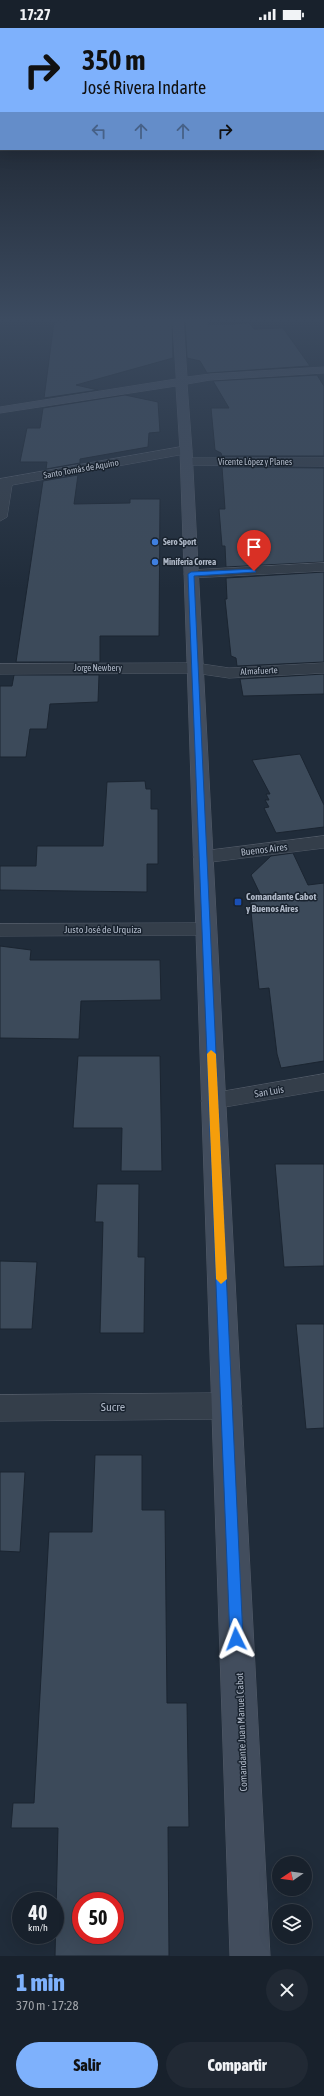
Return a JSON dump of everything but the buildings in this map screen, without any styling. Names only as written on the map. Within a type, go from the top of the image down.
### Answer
[{"type":"main road","name":"Comandante Juan Manuel Cabot","points":[[184,409],[250,1956]]},
{"type":"street","name":"Vicente López y Planes","points":[[186,456],[324,462]]},
{"type":"street","name":"Santo Tomás de Aquino","points":[[3,482],[186,456]]},
{"type":"street","points":[[0,517],[3,482]]},
{"type":"street","points":[[191,574],[324,567]]},
{"type":"street","name":"Almafuerte","points":[[195,668],[229,673],[324,668]]},
{"type":"street","name":"Jorge Newbery","points":[[0,669],[195,668]]},
{"type":"street","name":"Buenos Aires","points":[[203,858],[324,842]]},
{"type":"street","name":"Justo José de Urquiza","points":[[0,930],[206,929]]},
{"type":"street","name":"San Luis","points":[[213,1101],[324,1082]]},
{"type":"street","name":"Sucre","points":[[0,1408],[227,1406]]},
{"type":"slow traffic","points":[[211,1054],[221,1279]]},
{"type":"place","name":"Sero Sport","points":[[155,542]]},
{"type":"place","name":"Miniferia Correa","points":[[155,562]]},
{"type":"place","name":"Comandante Cabot y Buenos Aires","points":[[238,902]]},
{"type":"route","points":[[236,1639],[191,574],[254,571]]}]
